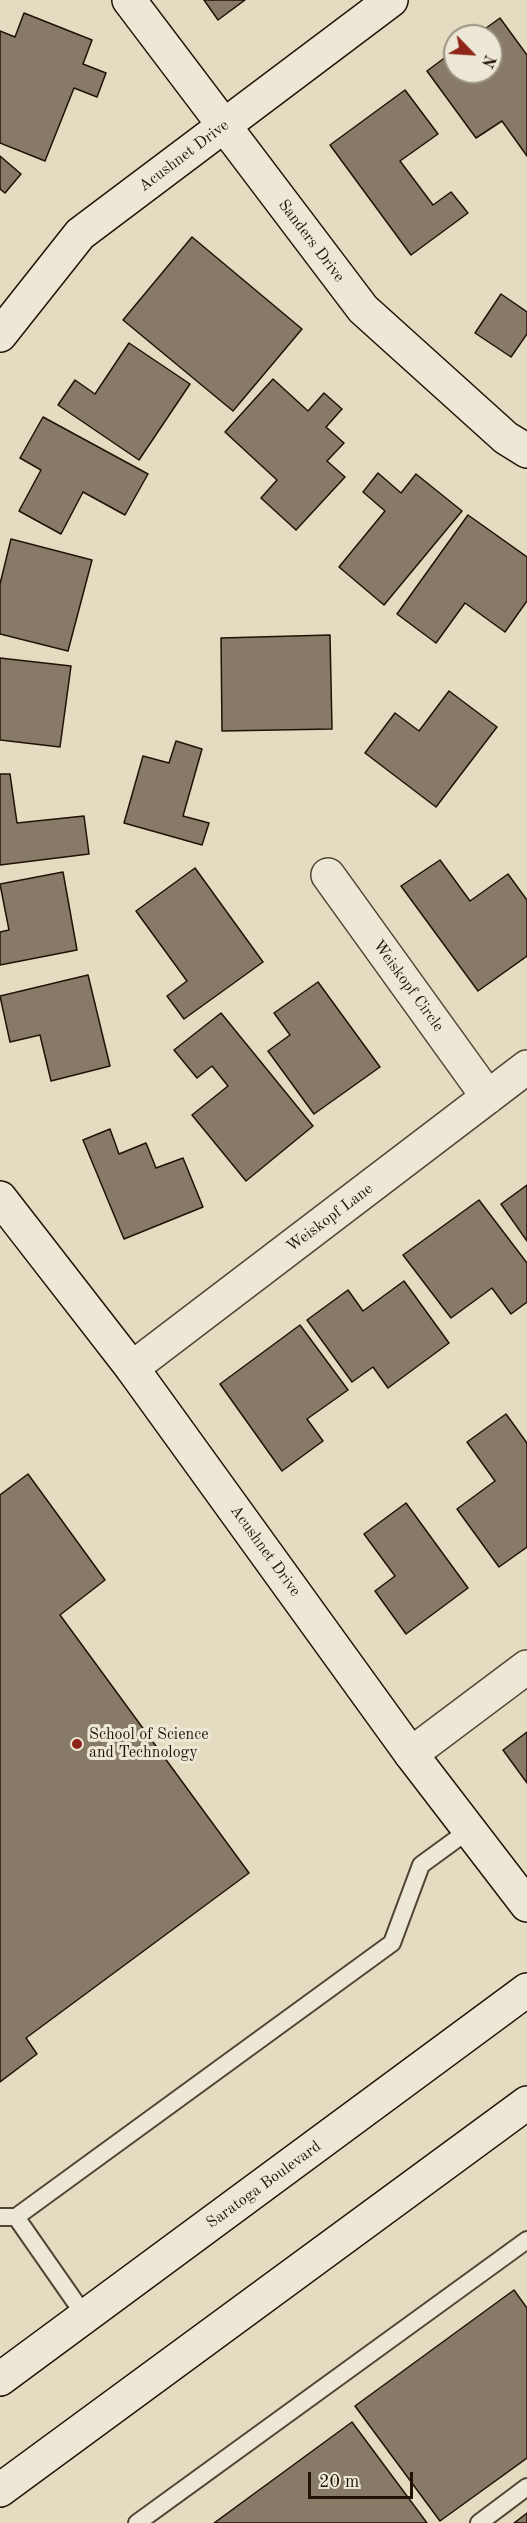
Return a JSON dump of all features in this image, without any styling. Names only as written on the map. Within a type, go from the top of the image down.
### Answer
[{"type":"street","name":"Sanders Drive","points":[[129,0],[363,309],[506,438],[527,451]]},
{"type":"street","name":"Acushnet Drive","points":[[0,335],[80,234],[391,0]]},
{"type":"street","name":"Weiskopf Circle","points":[[328,875],[488,1097]]},
{"type":"street","name":"Weiskopf Lane","points":[[132,1368],[527,1067]]},
{"type":"street","name":"Acushnet Drive","points":[[0,1198],[132,1368],[411,1754],[527,1905]]},
{"type":"street","points":[[411,1754],[527,1667]]},
{"type":"street","name":"Saratoga Boulevard","points":[[0,2379],[527,1990]]},
{"type":"street","points":[[0,2490],[527,2103]]},
{"type":"lane","points":[[85,2316],[8,2217],[392,1943],[421,1865],[469,1830]]},
{"type":"lane","points":[[137,2523],[527,2240]]},
{"type":"lane","points":[[479,2523],[527,2487]]},
{"type":"building","points":[[204,0],[245,0],[218,20]]},
{"type":"building","points":[[24,13],[92,40],[83,64],[106,73],[97,97],[74,88],[45,161],[0,143],[0,31],[15,37]]},
{"type":"building","points":[[500,18],[527,55],[527,156],[502,121],[476,138],[427,71],[443,59],[443,84],[503,84],[503,24],[492,24]]},
{"type":"building","points":[[405,90],[438,134],[400,161],[433,205],[451,192],[468,213],[411,255],[330,145]]},
{"type":"building","points":[[0,156],[21,174],[5,193],[0,189]]},
{"type":"building","points":[[192,237],[302,329],[233,411],[123,320]]},
{"type":"building","points":[[501,294],[527,312],[527,334],[511,357],[475,333]]},
{"type":"building","points":[[129,343],[190,384],[139,460],[58,405],[75,380],[95,394]]},
{"type":"building","points":[[273,379],[308,411],[324,393],[342,409],[326,427],[344,443],[327,461],[345,477],[296,530],[261,498],[277,480],[225,432]]},
{"type":"building","points":[[43,417],[148,474],[125,515],[83,492],[61,534],[19,511],[41,470],[20,458]]},
{"type":"building","points":[[378,473],[401,493],[416,474],[462,511],[384,605],[339,567],[385,511],[363,492]]},
{"type":"building","points":[[468,515],[527,557],[527,601],[505,632],[465,603],[436,643],[397,614]]},
{"type":"building","points":[[11,539],[92,560],[68,651],[0,634],[0,584]]},
{"type":"building","points":[[330,635],[332,729],[222,731],[221,638]]},
{"type":"building","points":[[0,658],[71,666],[60,747],[0,740]]},
{"type":"building","points":[[449,691],[497,727],[436,807],[365,753],[395,713],[419,731]]},
{"type":"building","points":[[176,741],[202,749],[183,816],[209,823],[202,845],[124,823],[143,756],[169,763]]},
{"type":"building","points":[[0,774],[10,774],[17,823],[84,816],[89,854],[0,865]]},
{"type":"building","points":[[440,860],[470,901],[508,874],[527,900],[527,956],[478,991],[401,886]]},
{"type":"building","points":[[195,868],[263,962],[184,1019],[167,996],[187,981],[136,911]]},
{"type":"building","points":[[63,872],[77,950],[0,965],[0,932],[9,930],[0,884]]},
{"type":"building","points":[[88,975],[110,1066],[51,1081],[40,1035],[10,1042],[0,996]]},
{"type":"building","points":[[318,982],[380,1067],[314,1114],[268,1051],[290,1035],[274,1013]]},
{"type":"building","points":[[221,1013],[313,1126],[246,1181],[192,1115],[228,1086],[212,1066],[197,1078],[174,1050]]},
{"type":"building","points":[[110,1129],[119,1154],[146,1143],[156,1168],[183,1158],[203,1207],[124,1239],[83,1140]]},
{"type":"building","points":[[527,1185],[527,1241],[501,1204]]},
{"type":"building","points":[[479,1200],[527,1263],[527,1302],[511,1314],[492,1288],[451,1318],[403,1255]]},
{"type":"building","points":[[404,1281],[449,1343],[388,1388],[373,1367],[352,1382],[307,1320],[348,1290],[363,1311]]},
{"type":"building","points":[[300,1325],[348,1390],[307,1419],[323,1441],[282,1471],[220,1384]]},
{"type":"building","points":[[506,1414],[527,1443],[527,1547],[499,1567],[457,1509],[495,1481],[467,1442]]},
{"type":"building","name":"School of Science and Technology","points":[[28,1474],[105,1580],[60,1615],[249,1873],[26,2038],[37,2054],[0,2082],[0,1495]]},
{"type":"building","points":[[406,1503],[468,1588],[406,1634],[375,1591],[395,1576],[364,1534]]},
{"type":"building","points":[[527,1732],[527,1783],[503,1750]]},
{"type":"building","points":[[514,2290],[527,2308],[527,2458],[440,2521],[355,2406]]},
{"type":"building","points":[[352,2422],[427,2523],[214,2523]]},
{"type":"building","points":[[527,2513],[527,2523],[514,2523]]},
{"type":"place","name":"School of Science and Technology","points":[[77,1744]]}]
